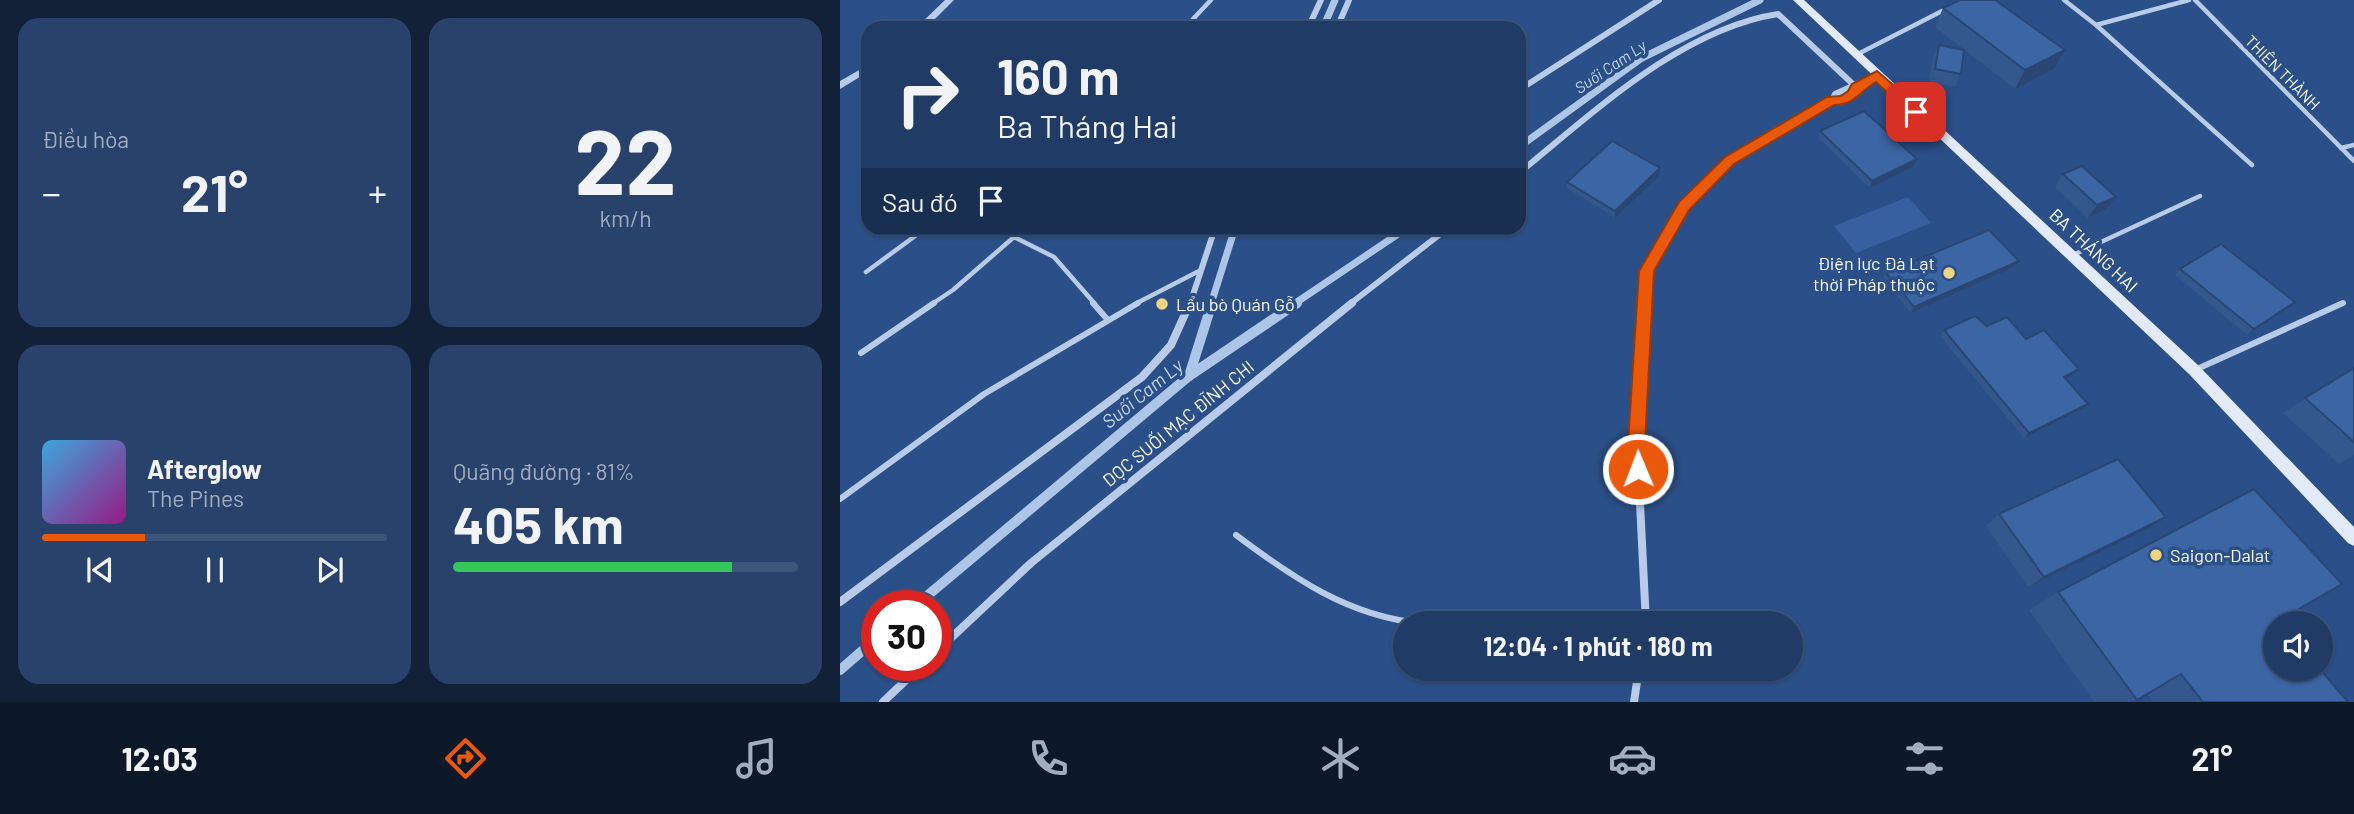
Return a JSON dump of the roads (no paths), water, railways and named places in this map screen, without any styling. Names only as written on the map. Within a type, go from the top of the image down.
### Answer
[{"type":"main road","name":"BA THÁNG HAI","points":[[1801,2],[2194,370],[2354,538]]},
{"type":"street","points":[[928,21],[950,0]]},
{"type":"street","points":[[1311,21],[1321,0]]},
{"type":"street","points":[[1340,21],[1349,0]]},
{"type":"street","points":[[1526,86],[1660,0]]},
{"type":"street","points":[[1526,168],[1650,71],[1702,40],[1759,13],[1778,14],[1856,87]]},
{"type":"street","points":[[840,86],[861,72]]},
{"type":"street","points":[[1645,611],[1637,444],[1646,271],[1684,206],[1729,161],[1832,100],[1844,100],[1854,94],[1856,87],[1877,75]]},
{"type":"street","points":[[840,602],[1142,377],[1171,345],[1187,313],[1213,235]]},
{"type":"street","name":"DỌC SUỐI MẠC ĐĨNH CHI","points":[[952,637],[1041,554],[1439,235]]},
{"type":"street","points":[[883,702],[905,681]]},
{"type":"street","points":[[1633,702],[1637,681]]},
{"type":"lane","points":[[1196,21],[1193,19],[1211,0]]},
{"type":"lane","points":[[2064,0],[2096,25],[2252,165]]},
{"type":"lane","points":[[2096,25],[2189,0]]},
{"type":"lane","name":"THIÊN THÀNH","points":[[2194,0],[2354,161]]},
{"type":"lane","points":[[1856,55],[1954,6]]},
{"type":"lane","points":[[2341,148],[2354,145]]},
{"type":"lane","points":[[2073,255],[2200,196]]},
{"type":"lane","points":[[866,272],[916,235]]},
{"type":"lane","points":[[1012,235],[1054,257],[1107,319]]},
{"type":"lane","points":[[861,352],[953,290],[1014,237]]},
{"type":"lane","points":[[840,499],[985,394],[1107,319],[1201,270]]},
{"type":"lane","points":[[2194,370],[2343,303]]},
{"type":"lane","points":[[1237,535],[1276,565],[1341,602],[1393,620]]},
{"type":"waterway","points":[[1326,21],[1335,0]]},
{"type":"waterway","name":"Suối Cam Ly","points":[[1526,142],[1642,58],[1760,0]]},
{"type":"waterway","points":[[1211,304],[1233,235]]},
{"type":"waterway","name":"Suối Cam Ly","points":[[1294,304],[1397,235]]},
{"type":"waterway","points":[[1189,376],[1212,303]]},
{"type":"waterway","name":"Suối Cam Ly","points":[[1189,376],[1297,303]]},
{"type":"waterway","name":"Suối Cam Ly","points":[[934,590],[1189,376]]},
{"type":"waterway","name":"Suối Cam Ly","points":[[840,670],[861,652]]},
{"type":"place","name":"Điện lực Đà Lạt thời Pháp thuộc","points":[[1949,273]]},
{"type":"place","name":"Lẩu bò Quán Gỗ","points":[[1162,304]]},
{"type":"place","name":"Saigon-Dalat","points":[[2156,555]]}]
